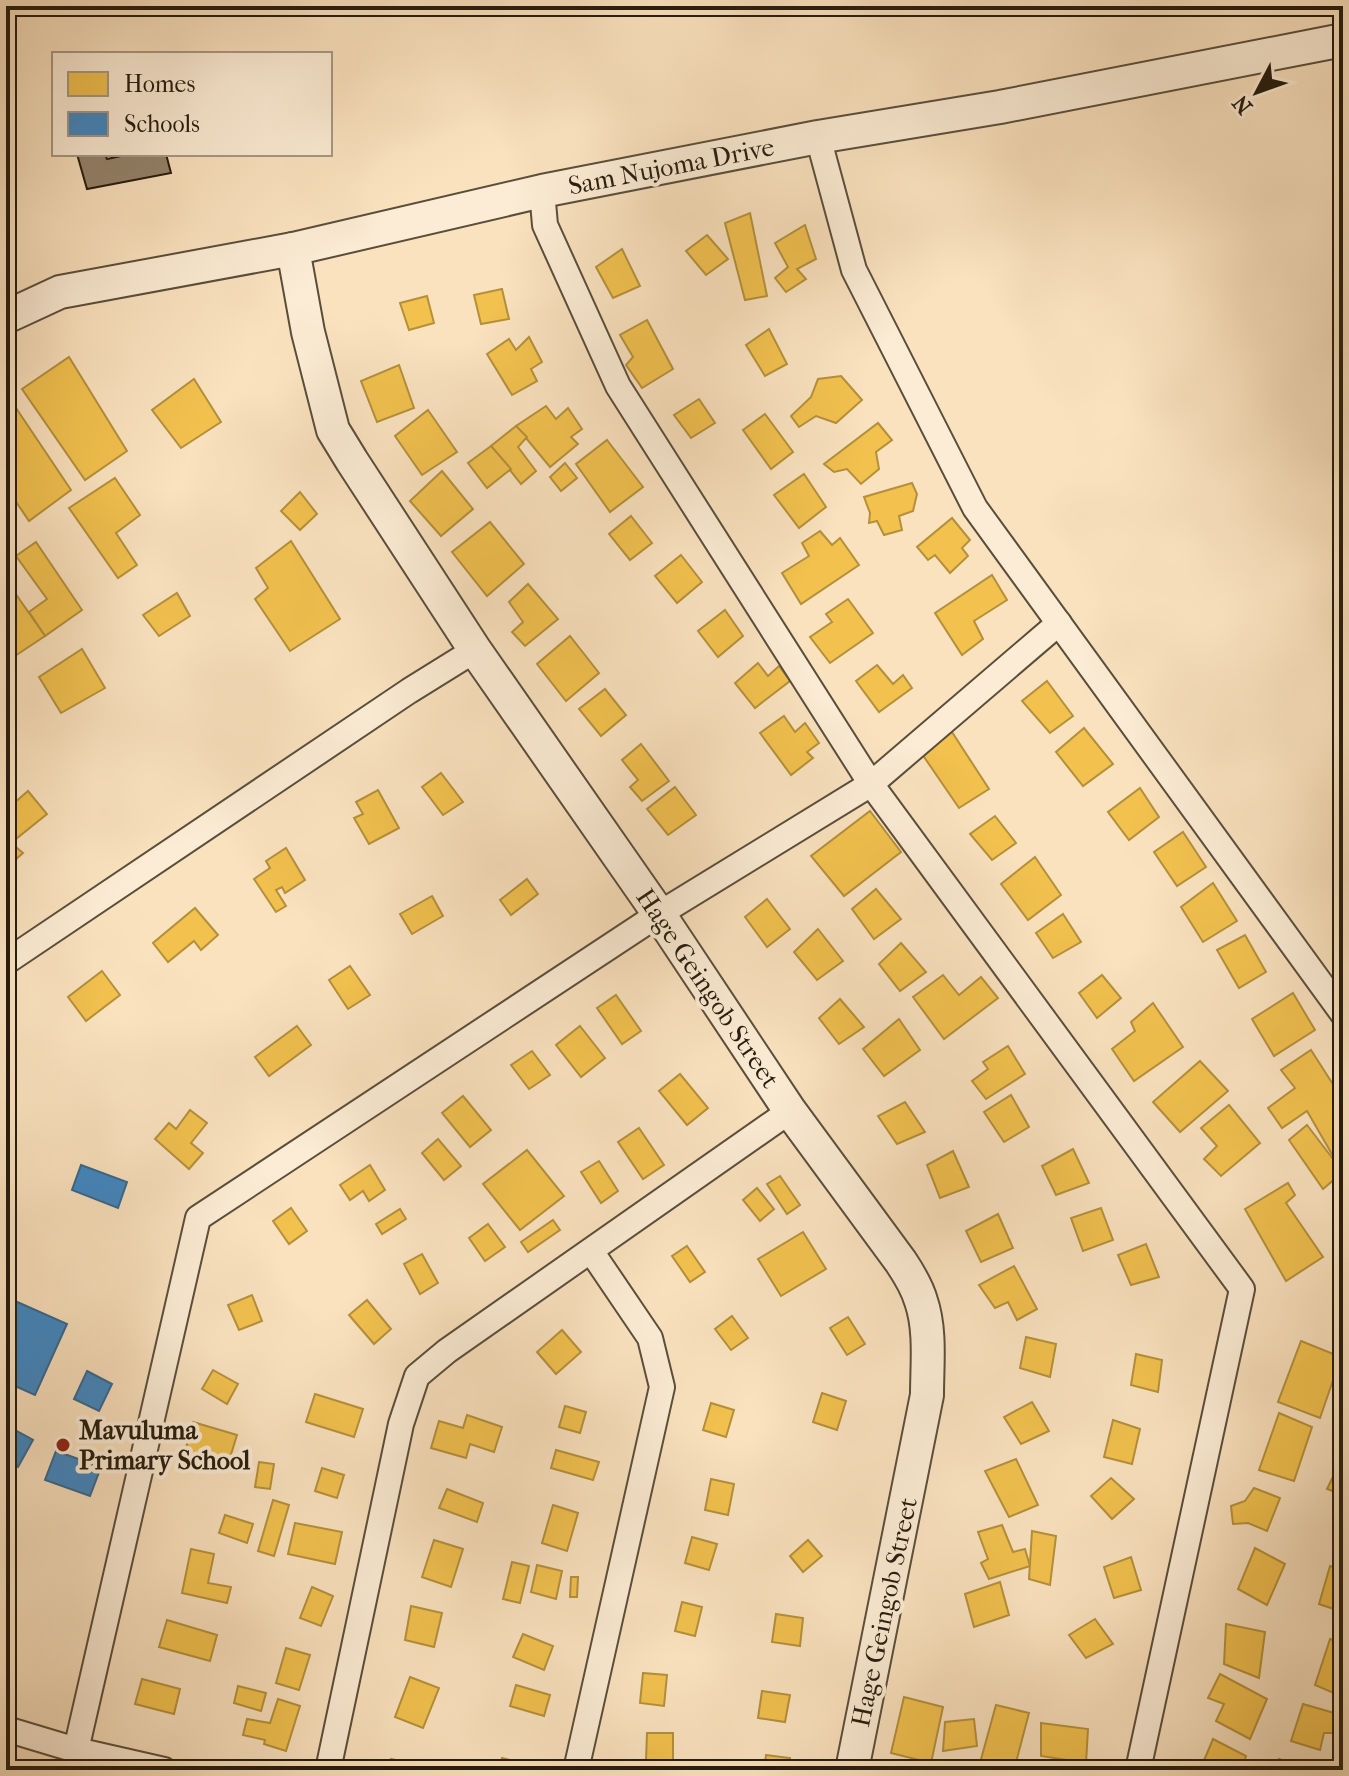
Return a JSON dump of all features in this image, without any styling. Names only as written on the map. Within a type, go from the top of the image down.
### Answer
[{"type":"street","name":"Sam Nujoma Drive","points":[[6,317],[60,292],[293,249],[542,191],[1343,40]]},
{"type":"street","points":[[818,137],[854,270],[975,508],[1343,1014]]},
{"type":"street","points":[[542,191],[545,225],[618,386],[871,784],[1242,1289],[1138,1770]]},
{"type":"street","name":"Hage Geingob Street","points":[[293,249],[308,332],[333,430],[475,650],[659,914],[790,1111],[911,1277],[922,1303],[928,1342],[927,1395],[852,1770]]},
{"type":"street","points":[[76,1750],[198,1218],[659,914],[871,784],[1059,623]]},
{"type":"street","points":[[6,962],[409,691],[475,650]]},
{"type":"street","points":[[328,1770],[401,1424],[417,1376],[447,1351],[790,1111]]},
{"type":"street","points":[[576,1770],[662,1387],[650,1338],[591,1251]]},
{"type":"street","points":[[6,1729],[76,1750],[164,1770]]},
{"type":"building: Homes","points":[[750,213],[767,296],[745,300],[725,223]]},
{"type":"building: Homes","points":[[805,225],[816,259],[797,269],[806,279],[786,292],[775,278],[788,267],[775,243]]},
{"type":"building: Homes","points":[[707,235],[728,259],[706,275],[686,251]]},
{"type":"building: Homes","points":[[622,249],[640,286],[613,298],[596,267]]},
{"type":"building: Homes","points":[[502,289],[509,319],[481,324],[474,295]]},
{"type":"building: Homes","points":[[427,296],[434,323],[409,330],[400,303]]},
{"type":"building: Homes","points":[[647,320],[673,369],[642,388],[626,365],[633,357],[620,335]]},
{"type":"building: Homes","points":[[769,329],[787,364],[765,376],[746,345]]},
{"type":"building: Homes","points":[[529,337],[542,362],[531,369],[537,381],[512,395],[487,354],[509,339],[516,350]]},
{"type":"building: Homes","points":[[69,357],[127,451],[85,480],[22,389]]},
{"type":"building: Homes","points":[[399,365],[414,408],[377,422],[361,381]]},
{"type":"building: Homes","points":[[841,376],[862,400],[836,423],[816,416],[799,427],[791,416],[811,397],[818,379]]},
{"type":"building: Homes","points":[[194,379],[221,422],[181,448],[152,410]]},
{"type":"building: Homes","points":[[10,399],[71,490],[29,521],[6,487],[6,402]]},
{"type":"building: Homes","points":[[699,399],[715,423],[691,438],[674,415]]},
{"type":"building: Homes","points":[[546,406],[556,419],[568,408],[582,429],[571,437],[578,444],[550,467],[516,426]]},
{"type":"building: Homes","points":[[428,410],[457,452],[422,475],[395,436]]},
{"type":"building: Homes","points":[[765,414],[793,452],[771,469],[743,430]]},
{"type":"building: Homes","points":[[878,423],[892,440],[876,452],[879,469],[861,484],[847,469],[834,472],[824,464]]},
{"type":"building: Homes","points":[[516,426],[527,437],[518,447],[536,471],[521,484],[491,446]]},
{"type":"building: Homes","points":[[607,440],[643,487],[610,512],[576,464]]},
{"type":"building: Homes","points":[[491,446],[511,469],[487,488],[468,463]]},
{"type":"building: Homes","points":[[565,463],[577,478],[561,491],[550,477]]},
{"type":"building: Homes","points":[[442,471],[473,509],[441,536],[410,501]]},
{"type":"building: Homes","points":[[804,474],[826,507],[799,528],[774,495]]},
{"type":"building: Homes","points":[[115,478],[140,515],[116,533],[137,565],[118,578],[69,508]]},
{"type":"building: Homes","points":[[912,483],[917,494],[913,511],[899,516],[902,530],[884,535],[877,521],[869,523],[870,513],[864,497]]},
{"type":"building: Homes","points":[[300,492],[317,514],[300,530],[281,511]]},
{"type":"building: Homes","points":[[631,516],[652,543],[630,560],[609,534]]},
{"type":"building: Homes","points":[[952,518],[970,540],[962,548],[968,556],[950,573],[935,555],[928,560],[917,547]]},
{"type":"building: Homes","points":[[490,522],[524,564],[487,596],[452,552]]},
{"type":"building: Homes","points":[[820,531],[832,545],[840,538],[859,565],[801,604],[782,573],[809,556],[802,543]]},
{"type":"building: Homes","points":[[291,541],[340,619],[290,651],[255,599],[268,588],[256,568]]},
{"type":"building: Homes","points":[[36,542],[82,610],[45,636],[29,612],[47,599],[16,556]]},
{"type":"building: Homes","points":[[681,555],[702,582],[677,603],[655,576]]},
{"type":"building: Homes","points":[[992,575],[1007,600],[974,621],[983,639],[962,655],[935,613]]},
{"type":"building: Homes","points":[[528,584],[558,619],[525,646],[512,632],[523,622],[509,602]]},
{"type":"building: Homes","points":[[13,590],[45,636],[6,662],[6,595]]},
{"type":"building: Homes","points":[[177,593],[190,616],[159,636],[143,615]]},
{"type":"building: Homes","points":[[848,599],[873,633],[830,663],[810,637],[832,622],[826,614]]},
{"type":"building: Homes","points":[[725,610],[743,636],[718,657],[698,631]]},
{"type":"building: Homes","points":[[570,636],[599,673],[566,701],[537,664]]},
{"type":"building: Homes","points":[[82,649],[105,688],[61,713],[39,677]]},
{"type":"building: Homes","points":[[758,663],[768,676],[779,666],[790,681],[755,708],[735,683]]},
{"type":"building: Homes","points":[[877,665],[893,684],[903,675],[912,688],[879,712],[856,681]]},
{"type":"building: Homes","points":[[1047,681],[1073,716],[1050,733],[1022,701]]},
{"type":"building: Homes","points":[[605,689],[626,715],[601,736],[579,709]]},
{"type":"building: Homes","points":[[784,716],[795,732],[805,723],[819,743],[807,752],[813,758],[791,775],[760,733]]},
{"type":"building: Homes","points":[[1084,728],[1113,764],[1083,786],[1056,752]]},
{"type":"building: Homes","points":[[952,732],[989,789],[959,808],[922,754]]},
{"type":"building: Homes","points":[[641,744],[669,781],[642,801],[630,787],[638,780],[622,760]]},
{"type":"building: Homes","points":[[441,773],[463,802],[443,815],[422,787]]},
{"type":"building: Homes","points":[[675,787],[696,815],[668,835],[647,809]]},
{"type":"building: Homes","points":[[1140,788],[1159,817],[1129,840],[1108,812]]},
{"type":"building: Homes","points":[[378,790],[399,828],[369,844],[354,818],[363,814],[356,802]]},
{"type":"building: Homes","points":[[28,791],[47,814],[11,843],[23,853],[6,868],[6,810]]},
{"type":"building: Homes","points":[[870,811],[901,852],[844,896],[811,856]]},
{"type":"building: Homes","points":[[995,816],[1016,843],[992,860],[970,834]]},
{"type":"building: Homes","points":[[1183,832],[1206,867],[1177,886],[1154,852]]},
{"type":"building: Homes","points":[[286,848],[305,880],[285,893],[282,887],[276,890],[286,906],[276,912],[254,879],[270,868],[266,861]]},
{"type":"building: Homes","points":[[1035,857],[1061,895],[1028,920],[1001,884]]},
{"type":"building: Homes","points":[[527,879],[538,894],[511,915],[500,900]]},
{"type":"building: Homes","points":[[1213,883],[1237,921],[1203,942],[1181,907]]},
{"type":"building: Homes","points":[[876,889],[901,919],[874,939],[852,909]]},
{"type":"building: Homes","points":[[432,896],[443,916],[412,934],[400,914]]},
{"type":"building: Homes","points":[[767,899],[790,929],[767,947],[745,917]]},
{"type":"building: Homes","points":[[195,908],[218,935],[201,950],[194,941],[168,962],[153,943]]},
{"type":"building: Homes","points":[[1063,914],[1081,942],[1053,958],[1036,933]]},
{"type":"building: Homes","points":[[818,929],[843,961],[817,980],[794,952]]},
{"type":"building: Homes","points":[[1245,935],[1266,972],[1239,988],[1217,950]]},
{"type":"building: Homes","points":[[901,943],[926,972],[900,991],[879,964]]},
{"type":"building: Homes","points":[[350,966],[370,995],[348,1009],[329,980]]},
{"type":"building: Homes","points":[[102,971],[120,995],[86,1021],[68,997]]},
{"type":"building: Homes","points":[[943,975],[959,995],[981,977],[998,998],[944,1039],[913,997]]},
{"type":"building: Homes","points":[[1102,975],[1121,998],[1097,1018],[1079,993]]},
{"type":"building: Homes","points":[[1293,993],[1315,1030],[1274,1056],[1252,1019]]},
{"type":"building: Homes","points":[[616,995],[641,1031],[622,1044],[597,1008]]},
{"type":"building: Homes","points":[[840,999],[864,1027],[839,1044],[819,1018]]},
{"type":"building: Homes","points":[[1153,1003],[1183,1047],[1134,1081],[1112,1049],[1135,1031],[1131,1022]]},
{"type":"building: Homes","points":[[899,1019],[920,1050],[884,1076],[863,1049]]},
{"type":"building: Homes","points":[[297,1026],[311,1045],[269,1076],[255,1057]]},
{"type":"building: Homes","points":[[580,1026],[605,1058],[581,1077],[556,1045]]},
{"type":"building: Homes","points":[[1008,1046],[1025,1074],[986,1099],[972,1081],[988,1069],[983,1062]]},
{"type":"building: Homes","points":[[1311,1050],[1343,1100],[1343,1151],[1333,1156],[1307,1111],[1282,1128],[1268,1108],[1295,1088],[1281,1070]]},
{"type":"building: Homes","points":[[532,1051],[550,1075],[529,1089],[511,1065]]},
{"type":"building: Homes","points":[[1200,1061],[1228,1091],[1180,1132],[1153,1102]]},
{"type":"building: Homes","points":[[680,1074],[708,1108],[687,1125],[659,1091]]},
{"type":"building: Homes","points":[[1011,1095],[1029,1127],[1004,1142],[984,1112]]},
{"type":"building: Homes","points":[[463,1096],[491,1130],[470,1147],[442,1113]]},
{"type":"building: Homes","points":[[905,1102],[925,1132],[897,1144],[878,1116]]},
{"type":"building: Homes","points":[[1229,1105],[1260,1143],[1221,1176],[1204,1159],[1217,1146],[1201,1128]]},
{"type":"building: Homes","points":[[190,1110],[207,1123],[191,1143],[203,1153],[189,1169],[155,1139],[169,1123],[176,1129]]},
{"type":"building: Homes","points":[[1307,1125],[1343,1172],[1323,1189],[1289,1140]]},
{"type":"building: Homes","points":[[639,1128],[664,1165],[643,1179],[618,1142]]},
{"type":"building: Homes","points":[[438,1139],[461,1166],[444,1180],[422,1153]]},
{"type":"building: Homes","points":[[1073,1149],[1089,1183],[1056,1195],[1042,1166]]},
{"type":"building: Homes","points":[[527,1150],[564,1196],[520,1230],[483,1184]]},
{"type":"building: Homes","points":[[953,1151],[969,1187],[940,1198],[927,1165]]},
{"type":"building: Homes","points":[[599,1161],[618,1191],[601,1203],[581,1172]]},
{"type":"building: Homes","points":[[370,1165],[385,1190],[369,1201],[363,1191],[350,1200],[340,1185]]},
{"type":"building: Homes","points":[[780,1176],[800,1205],[787,1214],[767,1184]]},
{"type":"building: Homes","points":[[1288,1183],[1295,1195],[1286,1203],[1323,1257],[1286,1281],[1245,1209]]},
{"type":"building: Homes","points":[[757,1188],[774,1209],[760,1221],[743,1200]]},
{"type":"building: Homes","points":[[291,1208],[307,1231],[289,1244],[273,1221]]},
{"type":"building: Homes","points":[[1101,1208],[1113,1240],[1083,1251],[1071,1218]]},
{"type":"building: Homes","points":[[400,1209],[406,1219],[382,1234],[376,1224]]},
{"type":"building: Homes","points":[[998,1214],[1013,1248],[981,1262],[966,1231]]},
{"type":"building: Homes","points":[[553,1220],[560,1230],[528,1252],[521,1242]]},
{"type":"building: Homes","points":[[488,1224],[505,1247],[485,1261],[469,1238]]},
{"type":"building: Homes","points":[[803,1232],[826,1269],[781,1296],[758,1259]]},
{"type":"building: Homes","points":[[1146,1244],[1159,1277],[1131,1285],[1118,1255]]},
{"type":"building: Homes","points":[[687,1246],[705,1272],[690,1282],[672,1256]]},
{"type":"building: Homes","points":[[422,1254],[438,1283],[420,1294],[404,1264]]},
{"type":"building: Homes","points":[[1014,1266],[1037,1309],[1017,1320],[1008,1302],[995,1308],[979,1285]]},
{"type":"building: Homes","points":[[252,1295],[262,1321],[239,1330],[228,1305]]},
{"type":"building: Homes","points":[[367,1300],[391,1329],[374,1344],[349,1315]]},
{"type":"building: Homes","points":[[732,1316],[748,1338],[731,1350],[715,1329]]},
{"type":"building: Homes","points":[[848,1317],[865,1344],[847,1355],[830,1328]]},
{"type":"building: Homes","points":[[562,1330],[581,1352],[556,1374],[537,1352]]},
{"type":"building: Homes","points":[[1026,1337],[1056,1344],[1050,1377],[1020,1368]]},
{"type":"building: Homes","points":[[1301,1341],[1341,1357],[1320,1418],[1278,1402]]},
{"type":"building: Homes","points":[[1136,1354],[1162,1360],[1158,1392],[1131,1385]]},
{"type":"building: Homes","points":[[213,1370],[238,1384],[227,1404],[202,1389]]},
{"type":"building: Homes","points":[[822,1393],[846,1401],[837,1430],[813,1422]]},
{"type":"building: Homes","points":[[315,1394],[363,1409],[354,1437],[306,1422]]},
{"type":"building: Homes","points":[[1032,1402],[1049,1431],[1021,1444],[1004,1417]]},
{"type":"building: Homes","points":[[711,1403],[734,1410],[726,1437],[703,1430]]},
{"type":"building: Homes","points":[[565,1406],[586,1412],[580,1433],[559,1427]]},
{"type":"building: Homes","points":[[1279,1413],[1312,1427],[1294,1481],[1259,1470]]},
{"type":"building: Homes","points":[[467,1415],[502,1427],[494,1452],[470,1444],[466,1458],[431,1448],[439,1421],[463,1428]]},
{"type":"building: Homes","points":[[1113,1420],[1140,1429],[1132,1464],[1104,1457]]},
{"type":"building: Homes","points":[[193,1422],[237,1435],[229,1461],[209,1455],[205,1468],[188,1462],[191,1450],[186,1448]]},
{"type":"building: Homes","points":[[556,1450],[599,1462],[593,1480],[551,1468]]},
{"type":"building: Homes","points":[[1343,1456],[1343,1495],[1327,1489]]},
{"type":"building: Homes","points":[[1016,1459],[1038,1505],[1009,1517],[985,1471]]},
{"type":"building: Homes","points":[[259,1462],[274,1464],[270,1489],[255,1487]]},
{"type":"building: Homes","points":[[322,1468],[344,1475],[337,1498],[315,1491]]},
{"type":"building: Homes","points":[[1111,1478],[1134,1499],[1112,1519],[1091,1496]]},
{"type":"building: Homes","points":[[711,1479],[734,1484],[728,1515],[705,1510]]},
{"type":"building: Homes","points":[[1254,1488],[1280,1498],[1267,1531],[1248,1523],[1233,1524],[1231,1506],[1245,1501]]},
{"type":"building: Homes","points":[[447,1489],[483,1503],[477,1522],[439,1508]]},
{"type":"building: Homes","points":[[273,1500],[289,1505],[274,1556],[258,1551]]},
{"type":"building: Homes","points":[[553,1505],[578,1513],[567,1551],[542,1543]]},
{"type":"building: Homes","points":[[225,1515],[253,1524],[247,1543],[219,1533]]},
{"type":"building: Homes","points":[[295,1523],[342,1532],[335,1564],[288,1554]]},
{"type":"building: Homes","points":[[1002,1525],[1013,1552],[1025,1549],[1030,1566],[989,1579],[981,1563],[988,1559],[978,1532]]},
{"type":"building: Homes","points":[[1032,1531],[1056,1536],[1050,1585],[1029,1579]]},
{"type":"building: Homes","points":[[692,1537],[717,1544],[709,1570],[685,1563]]},
{"type":"building: Homes","points":[[434,1540],[463,1549],[451,1587],[422,1577]]},
{"type":"building: Homes","points":[[808,1540],[822,1556],[803,1572],[790,1556]]},
{"type":"building: Homes","points":[[1255,1548],[1285,1564],[1267,1605],[1238,1589]]},
{"type":"building: Homes","points":[[191,1549],[214,1554],[208,1583],[231,1587],[227,1603],[182,1593]]},
{"type":"building: Homes","points":[[1131,1557],[1141,1590],[1114,1598],[1104,1567]]},
{"type":"building: Homes","points":[[512,1562],[529,1566],[520,1603],[503,1599]]},
{"type":"building: Homes","points":[[537,1565],[562,1571],[556,1599],[531,1592]]},
{"type":"building: Homes","points":[[1330,1566],[1343,1571],[1343,1612],[1319,1604]]},
{"type":"building: Homes","points":[[571,1577],[578,1577],[577,1597],[570,1597]]},
{"type":"building: Homes","points":[[1000,1582],[1009,1615],[974,1627],[965,1594]]},
{"type":"building: Homes","points":[[312,1587],[333,1596],[321,1626],[300,1618]]},
{"type":"building: Homes","points":[[682,1602],[702,1607],[695,1636],[675,1631]]},
{"type":"building: Homes","points":[[411,1606],[442,1613],[434,1647],[405,1640]]},
{"type":"building: Homes","points":[[776,1614],[803,1618],[800,1646],[772,1642]]},
{"type":"building: Homes","points":[[1095,1619],[1113,1644],[1086,1658],[1069,1635]]},
{"type":"building: Homes","points":[[167,1620],[217,1635],[210,1661],[159,1647]]},
{"type":"building: Homes","points":[[1226,1624],[1265,1632],[1259,1678],[1224,1664]]},
{"type":"building: Homes","points":[[523,1634],[553,1646],[544,1670],[513,1657]]},
{"type":"building: Homes","points":[[1330,1639],[1343,1644],[1343,1697],[1315,1685]]},
{"type":"building: Homes","points":[[286,1648],[310,1655],[299,1690],[276,1683]]},
{"type":"building: Homes","points":[[643,1673],[667,1675],[664,1706],[640,1703]]},
{"type":"building: Homes","points":[[1220,1674],[1267,1699],[1250,1739],[1216,1721],[1224,1704],[1208,1698]]},
{"type":"building: Homes","points":[[410,1677],[439,1688],[423,1728],[395,1717]]},
{"type":"building: Homes","points":[[142,1679],[180,1689],[174,1714],[135,1704]]},
{"type":"building: Homes","points":[[516,1685],[550,1695],[544,1716],[510,1706]]},
{"type":"building: Homes","points":[[238,1686],[266,1693],[261,1711],[234,1703]]},
{"type":"building: Homes","points":[[762,1691],[790,1695],[785,1722],[758,1718]]},
{"type":"building: Homes","points":[[904,1697],[943,1707],[931,1763],[891,1753]]},
{"type":"building: Homes","points":[[278,1699],[300,1706],[286,1751],[264,1744],[265,1740],[243,1735],[247,1719],[270,1723]]},
{"type":"building: Homes","points":[[1303,1704],[1341,1715],[1334,1733],[1324,1733],[1320,1750],[1291,1741]]},
{"type":"building: Homes","points":[[996,1705],[1029,1713],[1014,1770],[978,1770]]},
{"type":"building: Homes","points":[[974,1719],[977,1746],[943,1751],[945,1722]]},
{"type":"building: Homes","points":[[1041,1723],[1088,1729],[1086,1763],[1041,1756]]},
{"type":"building: Homes","points":[[647,1733],[673,1733],[673,1760],[646,1760]]},
{"type":"building: Homes","points":[[1213,1739],[1246,1756],[1242,1770],[1200,1770]]},
{"type":"building: Homes","points":[[766,1755],[790,1758],[789,1770],[764,1770]]},
{"type":"building: Homes","points":[[502,1758],[538,1767],[538,1770],[499,1770]]},
{"type":"building: Homes","points":[[391,1759],[430,1767],[430,1770],[388,1770]]},
{"type":"building: Homes","points":[[1279,1759],[1313,1770],[1276,1770]]},
{"type":"building: Schools","points":[[81,1165],[127,1182],[118,1208],[72,1190]]},
{"type":"building: Schools","points":[[6,1297],[67,1324],[35,1395],[6,1382]]},
{"type":"building: Schools","points":[[87,1371],[112,1384],[99,1411],[74,1399]]},
{"type":"building: Schools","points":[[6,1425],[33,1440],[18,1467],[6,1461]]},
{"type":"building: Schools","points":[[56,1451],[101,1467],[90,1496],[45,1480]]},
{"type":"building: Other","points":[[78,156],[106,156],[107,159],[167,156],[171,173],[87,189]]},
{"type":"place","name":"Mavuluma Primary School","points":[[63,1445]]}]
